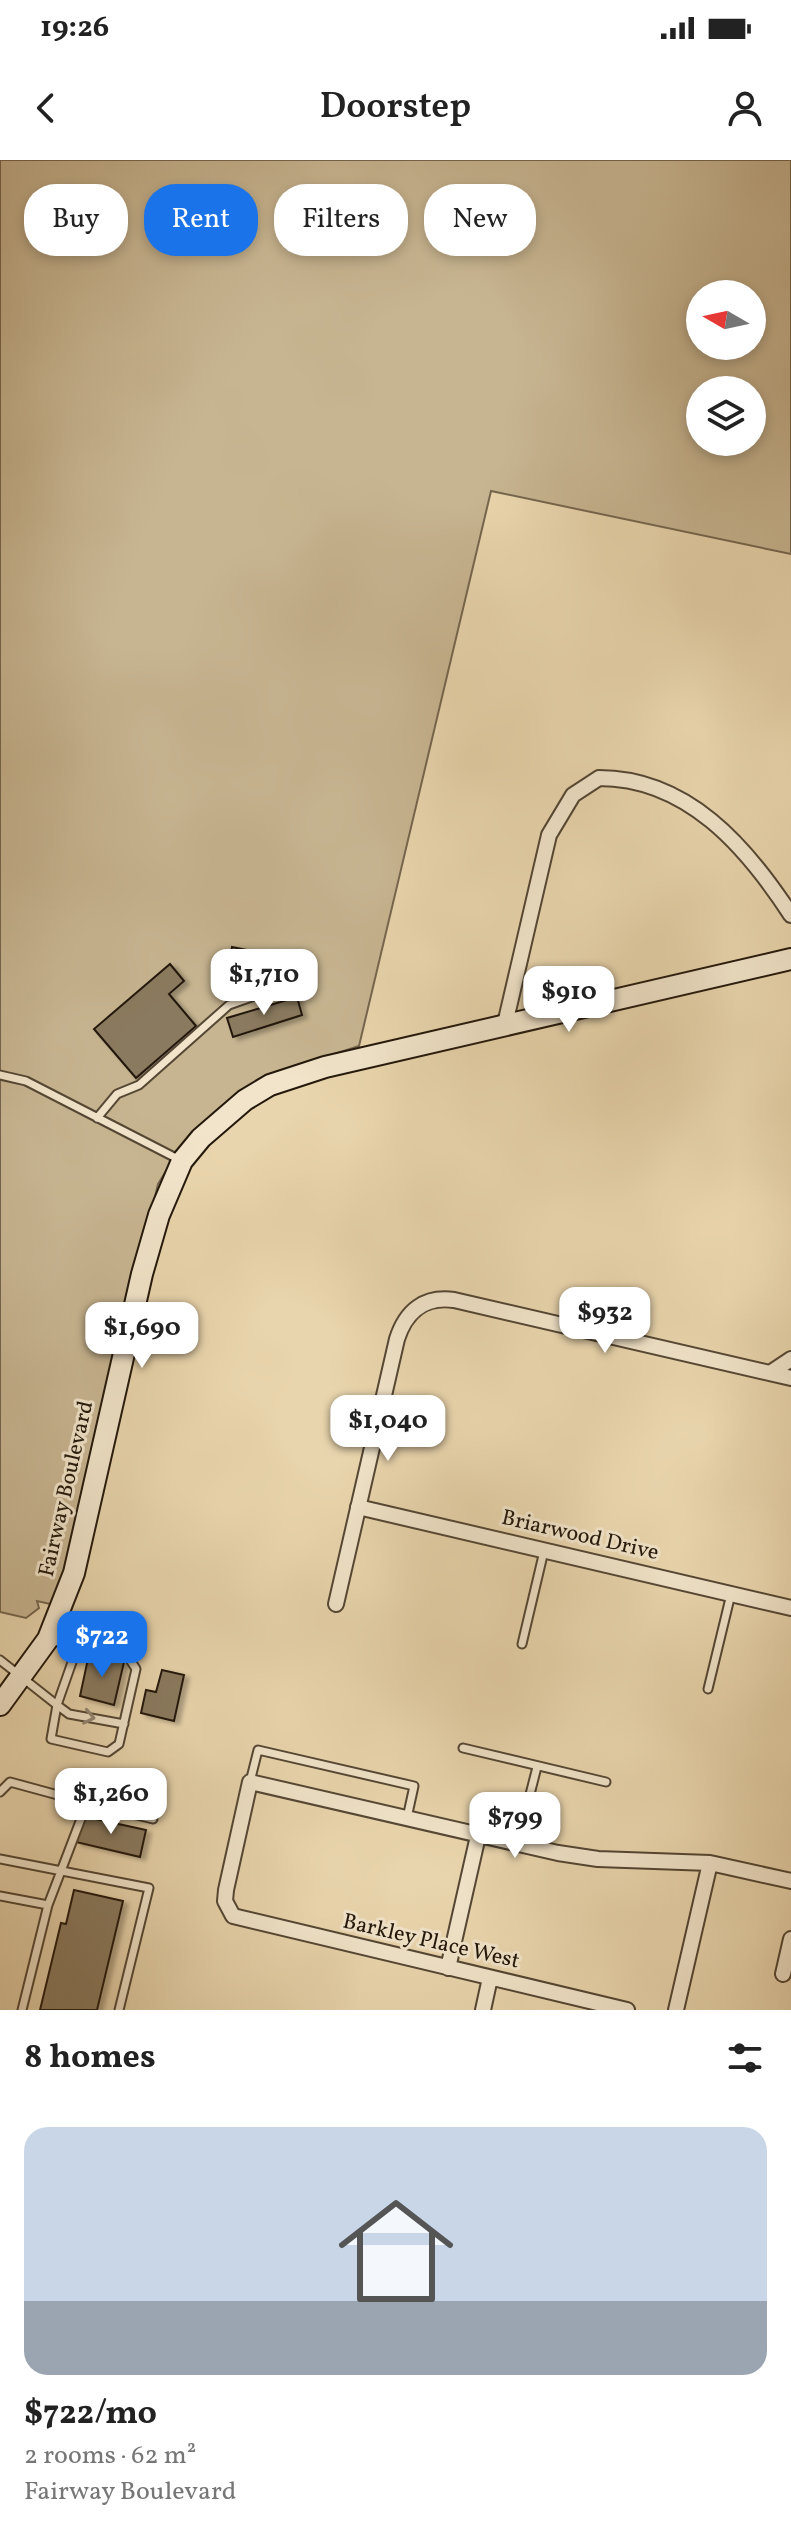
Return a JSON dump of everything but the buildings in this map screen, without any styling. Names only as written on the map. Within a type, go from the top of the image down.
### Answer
[{"type":"street","points":[[505,1024],[549,835],[573,795],[599,778],[648,785],[710,817],[767,878],[791,915]]},
{"type":"street","name":"Fairway Boulevard","points":[[0,1705],[48,1639],[63,1607],[84,1537],[142,1274],[159,1215],[182,1161],[221,1118],[270,1085],[325,1067],[791,959]]},
{"type":"street","points":[[336,1604],[397,1339],[416,1307],[434,1300],[454,1300],[791,1378]]},
{"type":"street","points":[[770,1373],[791,1359]]},
{"type":"street","name":"Briarwood Drive","points":[[358,1507],[791,1608]]},
{"type":"street","points":[[250,1782],[478,1836],[518,1841],[598,1859],[710,1863],[791,1881]]},
{"type":"street","name":"Barkley Place West","points":[[250,1782],[226,1890],[228,1911],[240,1920],[627,2010]]},
{"type":"street","points":[[448,1968],[478,1836]]},
{"type":"street","points":[[676,2010],[710,1863]]},
{"type":"street","points":[[783,1974],[791,1939]]},
{"type":"street","points":[[483,2010],[490,1978]]},
{"type":"lane","points":[[97,1118],[117,1094],[139,1085],[229,1005],[294,982]]},
{"type":"lane","points":[[0,1075],[26,1081],[182,1161]]},
{"type":"lane","points":[[522,1644],[544,1551]]},
{"type":"lane","points":[[708,1689],[731,1594]]},
{"type":"lane","points":[[48,1639],[129,1658],[136,1669],[119,1744],[108,1752],[51,1739],[57,1705],[77,1648]]},
{"type":"lane","points":[[0,1660],[69,1714],[124,1724]]},
{"type":"lane","points":[[463,1748],[606,1782]]},
{"type":"lane","points":[[250,1782],[258,1750],[414,1786],[407,1819]]},
{"type":"lane","points":[[518,1841],[537,1767]]},
{"type":"lane","points":[[0,1792],[10,1782],[153,1819]]},
{"type":"lane","points":[[22,2010],[48,1905],[87,1803]]},
{"type":"lane","points":[[0,1859],[149,1888],[119,2010]]},
{"type":"lane","points":[[0,1896],[48,1905]]},
{"type":"shaded area","points":[[0,160],[791,160],[791,554],[491,491],[359,1046],[294,1068],[243,1092],[199,1128],[158,1184],[73,1547],[55,1605],[37,1601],[39,1608],[26,1618],[0,1612]]}]
